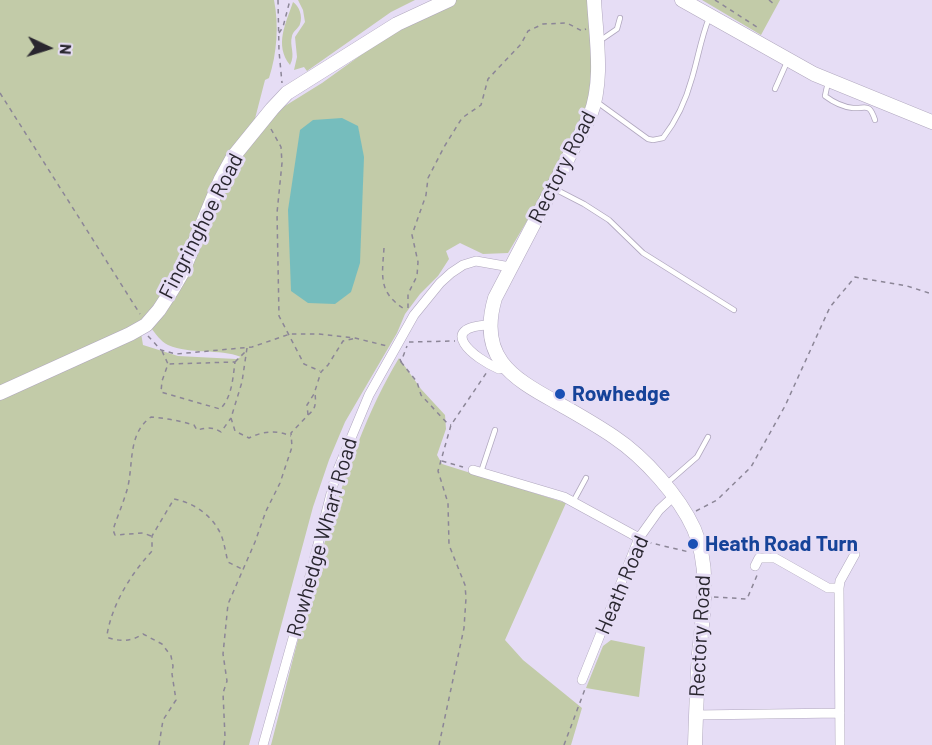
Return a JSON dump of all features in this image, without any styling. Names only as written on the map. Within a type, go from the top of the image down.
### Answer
[{"type":"street","name":"Fingringhoe Road","points":[[0,393],[146,325],[159,310],[182,273],[221,179],[233,157],[287,93],[397,24],[449,0]]},
{"type":"street","name":"Rectory Road","points":[[498,367],[489,324],[495,297],[596,101],[598,73],[594,0]]},
{"type":"street","points":[[682,0],[814,74],[932,122]]},
{"type":"street","name":"Rowhedge Wharf Road","points":[[264,745],[336,474],[369,394],[395,349],[411,312],[440,283],[463,265],[476,261],[510,267]]},
{"type":"street","points":[[462,341],[462,336],[470,327],[489,324]]},
{"type":"street","name":"Rectory Road","points":[[462,341],[473,355],[498,367],[616,438],[664,485],[687,516],[695,531],[702,555],[704,596],[695,745]]},
{"type":"street","points":[[477,471],[564,497],[639,539]]},
{"type":"street","name":"Heath Road","points":[[582,680],[639,539],[659,510],[674,496]]},
{"type":"street","points":[[840,745],[839,588],[840,581],[855,554]]},
{"type":"street","points":[[756,558],[775,558],[828,588],[839,588]]},
{"type":"street","points":[[696,715],[840,713]]},
{"type":"lane","points":[[596,101],[648,139],[663,138],[682,109],[692,79],[701,37],[710,16]]},
{"type":"lane","points":[[596,43],[613,34],[620,18]]},
{"type":"lane","points":[[775,89],[788,59]]},
{"type":"lane","points":[[828,79],[825,96],[832,101],[853,108],[867,107],[872,111],[874,120]]},
{"type":"lane","points":[[553,187],[609,220],[643,254],[734,310]]},
{"type":"lane","points":[[477,471],[495,430]]},
{"type":"lane","points":[[664,485],[689,466],[708,437]]},
{"type":"lane","points":[[573,502],[586,478]]},
{"type":"path","points":[[279,0],[278,34],[283,79],[281,86]]},
{"type":"path","points":[[278,34],[283,27],[290,0]]},
{"type":"path","points":[[715,0],[760,29]]},
{"type":"path","points":[[769,0],[774,4]]},
{"type":"path","points":[[411,312],[408,294],[417,276],[418,262],[412,235],[426,195],[428,178],[462,118],[481,105],[488,79],[521,44],[528,31],[543,24],[567,22],[582,31],[595,26]]},
{"type":"path","points":[[0,93],[146,325],[149,338],[161,350],[168,364],[161,392],[220,408],[224,405],[231,386],[235,362],[247,348]]},
{"type":"path","points":[[262,120],[276,135],[281,147],[283,175],[278,195],[277,213],[279,316],[304,364],[321,372]]},
{"type":"path","points":[[384,248],[384,289],[392,300],[411,312]]},
{"type":"path","points":[[687,516],[717,500],[751,467],[785,406],[830,307],[855,277],[907,286],[932,294]]},
{"type":"path","points":[[161,350],[176,354],[247,348],[290,334],[357,338],[395,349],[400,362],[417,382],[422,395],[451,425]]},
{"type":"path","points":[[308,415],[307,405],[315,392],[321,372],[344,341],[357,338]]},
{"type":"path","points":[[400,362],[409,342],[462,341]]},
{"type":"path","points":[[152,536],[115,535],[113,530],[127,488],[132,447],[144,422],[151,417],[168,419],[194,425],[196,430],[202,427],[216,428],[221,432],[231,418],[242,382],[247,348]]},
{"type":"path","points":[[168,364],[235,362]]},
{"type":"path","points":[[439,745],[462,635],[466,598],[465,585],[449,545],[448,503],[438,471],[451,425],[498,367]]},
{"type":"path","points":[[224,745],[223,693],[226,681],[223,654],[228,604],[266,511],[280,483],[292,447],[291,433],[314,410],[315,392]]},
{"type":"path","points":[[231,418],[235,431],[249,438],[279,431],[291,436]]},
{"type":"path","points":[[440,461],[477,471]]},
{"type":"path","points":[[159,745],[163,720],[176,700],[171,656],[162,644],[143,634],[133,640],[109,638],[107,635],[109,624],[122,594],[137,568],[152,551],[152,536],[174,499],[184,501],[213,521],[219,530],[228,562],[242,569]]},
{"type":"path","points":[[639,539],[702,555]]},
{"type":"path","points":[[704,596],[747,599],[759,571],[756,558]]},
{"type":"path","points":[[564,745],[587,683],[582,680]]},
{"type":"shaded area","points":[[0,0],[274,0],[277,29],[274,59],[269,78],[265,80],[250,138],[272,114],[322,83],[393,32],[456,0],[592,0],[591,78],[586,113],[562,162],[508,253],[483,254],[460,243],[446,251],[449,259],[438,276],[405,314],[397,333],[345,422],[313,507],[249,745],[0,745]],"holes":[[[151,328],[165,344],[177,348],[241,357],[236,359],[178,356],[143,345],[141,333]]]},
{"type":"shaded area","points":[[298,0],[415,0],[391,12],[307,71],[304,67],[294,70],[297,57],[295,37],[305,22]]},
{"type":"shaded area","points":[[702,0],[780,0],[761,35]]},
{"type":"shaded area","points":[[293,2],[299,9],[301,18],[292,36],[290,65],[285,57],[282,42]]},
{"type":"shaded area","points":[[342,118],[358,126],[364,157],[360,263],[351,292],[335,304],[308,303],[291,291],[288,210],[300,130],[313,120]]},
{"type":"shaded area","points":[[399,358],[421,389],[445,415],[446,429],[437,455],[442,464],[566,503],[505,640],[523,660],[582,708],[571,745],[271,745],[313,582],[343,484],[377,399]]},
{"type":"shaded area","points":[[611,640],[645,647],[639,697],[586,688],[603,646]]},
{"type":"place","name":"Rowhedge","points":[[560,394]]},
{"type":"place","name":"Heath Road Turn","points":[[693,544]]}]
